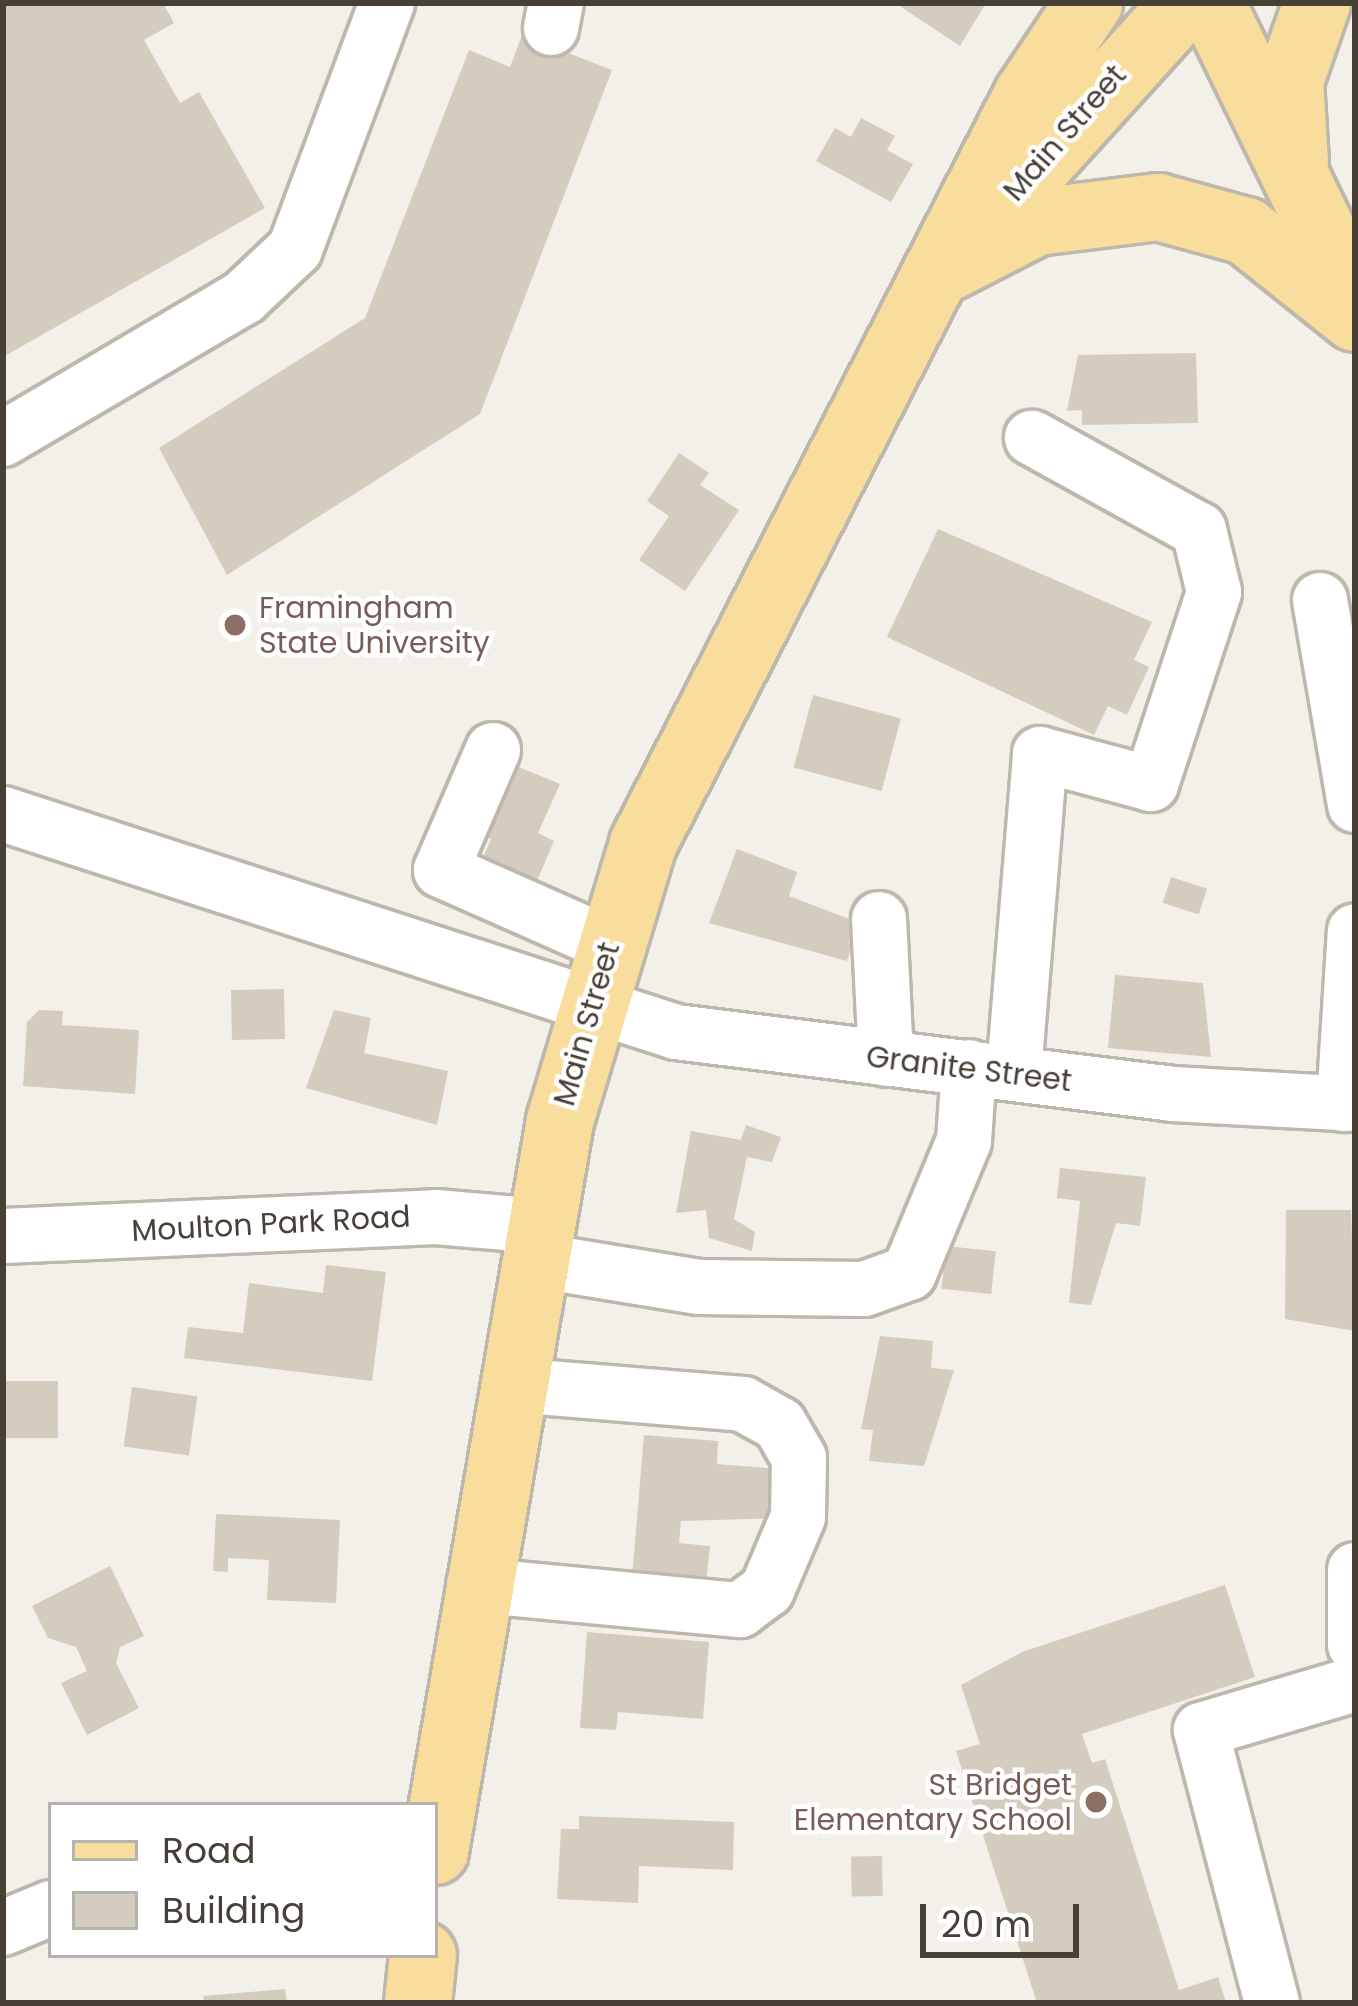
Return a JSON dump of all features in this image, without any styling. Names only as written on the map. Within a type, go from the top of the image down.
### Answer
[{"type":"main road","name":"Main Street","points":[[438,1820],[474,1585],[537,1243],[588,1009],[608,944],[685,748],[949,267],[1028,96],[1089,3]]},
{"type":"main road","name":"Main Street","points":[[949,267],[1185,3]]},
{"type":"main road","points":[[1211,3],[1355,298]]},
{"type":"main road","points":[[1299,188],[1290,81],[1317,3]]},
{"type":"main road","points":[[949,267],[1036,222],[1158,207],[1246,231],[1355,318]]},
{"type":"main road","points":[[418,2003],[423,1958]]},
{"type":"street","points":[[3,439],[244,297],[295,249],[387,3]]},
{"type":"street","name":"Moulton Park Road","points":[[3,1236],[436,1217],[699,1287],[864,1289],[909,1273],[991,1069],[1040,754],[1151,784],[1214,592],[1199,530],[1032,438]]},
{"type":"street","points":[[1320,600],[1355,805]]},
{"type":"street","points":[[493,750],[441,870],[608,944]]},
{"type":"street","name":"Granite Street","points":[[3,814],[588,1009],[676,1033],[886,1059],[1350,1104]]},
{"type":"street","points":[[879,919],[886,1059]]},
{"type":"street","points":[[1350,1104],[1355,931]]},
{"type":"street","points":[[474,1585],[740,1610],[767,1590],[798,1517],[799,1458],[779,1424],[743,1404],[511,1385]]},
{"type":"street","points":[[1355,1570],[1355,1645]]},
{"type":"street","points":[[1272,2003],[1201,1730],[1355,1684]]},
{"type":"street","points":[[3,1928],[48,1909]]},
{"type":"building","points":[[163,3],[174,23],[144,40],[180,103],[199,92],[265,208],[3,357],[3,6]]},
{"type":"building","points":[[895,3],[986,3],[960,46]]},
{"type":"building","points":[[522,35],[612,70],[480,414],[227,575],[159,448],[365,318],[469,50],[510,67]]},
{"type":"building","points":[[861,118],[895,136],[887,150],[913,164],[891,202],[816,161],[835,128],[851,137]]},
{"type":"building","points":[[1196,353],[1198,423],[1082,425],[1082,410],[1067,411],[1078,355]]},
{"type":"building","points":[[679,453],[709,473],[700,485],[739,510],[685,591],[639,560],[669,516],[647,501]]},
{"type":"building","points":[[938,529],[1152,622],[1134,660],[1149,667],[1127,715],[1108,706],[1094,735],[887,637]]},
{"type":"building","points":[[813,695],[901,719],[881,791],[794,767]]},
{"type":"building","points":[[502,760],[560,784],[538,833],[554,841],[536,883],[482,860],[491,839],[472,831]]},
{"type":"building","points":[[737,849],[797,872],[789,896],[860,923],[847,961],[709,923]]},
{"type":"building","points":[[1171,877],[1207,889],[1199,914],[1163,903]]},
{"type":"building","points":[[1115,975],[1203,983],[1211,1057],[1108,1048]]},
{"type":"building","points":[[284,989],[285,1039],[232,1040],[231,990]]},
{"type":"building","points":[[39,1010],[63,1011],[62,1025],[139,1030],[135,1094],[23,1086],[27,1022]]},
{"type":"building","points":[[334,1010],[371,1018],[364,1053],[448,1071],[437,1125],[306,1088]]},
{"type":"building","points":[[746,1125],[781,1137],[772,1162],[747,1157],[734,1219],[755,1232],[752,1251],[709,1238],[706,1210],[676,1213],[691,1131],[741,1140]]},
{"type":"building","points":[[1060,1168],[1146,1177],[1140,1226],[1116,1223],[1091,1305],[1069,1303],[1080,1201],[1057,1198]]},
{"type":"building","points":[[1286,1210],[1351,1210],[1355,1331],[1285,1319]]},
{"type":"building","points":[[946,1246],[996,1251],[991,1294],[942,1289]]},
{"type":"building","points":[[326,1265],[386,1272],[372,1381],[184,1358],[188,1327],[243,1333],[249,1283],[323,1293]]},
{"type":"building","points":[[880,1336],[933,1341],[931,1368],[954,1370],[924,1466],[869,1461],[873,1430],[861,1429]]},
{"type":"building","points":[[3,1381],[58,1381],[58,1438],[3,1438]]},
{"type":"building","points":[[132,1387],[197,1396],[189,1456],[124,1446]]},
{"type":"building","points":[[644,1435],[718,1441],[717,1464],[781,1469],[777,1518],[681,1521],[679,1543],[710,1546],[705,1594],[631,1589]]},
{"type":"building","points":[[216,1514],[340,1520],[336,1603],[267,1600],[269,1560],[228,1558],[228,1572],[213,1571]]},
{"type":"building","points":[[110,1566],[144,1636],[120,1647],[116,1663],[139,1708],[87,1735],[61,1683],[87,1671],[76,1647],[48,1638],[32,1606]]},
{"type":"building","points":[[1225,1585],[1255,1677],[1082,1734],[1092,1763],[1105,1759],[1179,1990],[1218,1977],[1226,2003],[1037,2003],[956,1751],[980,1744],[961,1685],[1022,1652]]},
{"type":"building","points":[[587,1632],[709,1642],[703,1719],[618,1712],[616,1730],[580,1728]]},
{"type":"building","points":[[579,1816],[734,1822],[733,1870],[639,1866],[638,1903],[557,1899],[561,1829],[579,1829]]},
{"type":"building","points":[[882,1856],[883,1896],[852,1897],[851,1857]]},
{"type":"building","points":[[285,1989],[287,2003],[204,2003],[203,1996]]},
{"type":"place","name":"Framingham State University","points":[[235,625]]},
{"type":"place","name":"St Bridget Elementary School","points":[[1096,1802]]}]
